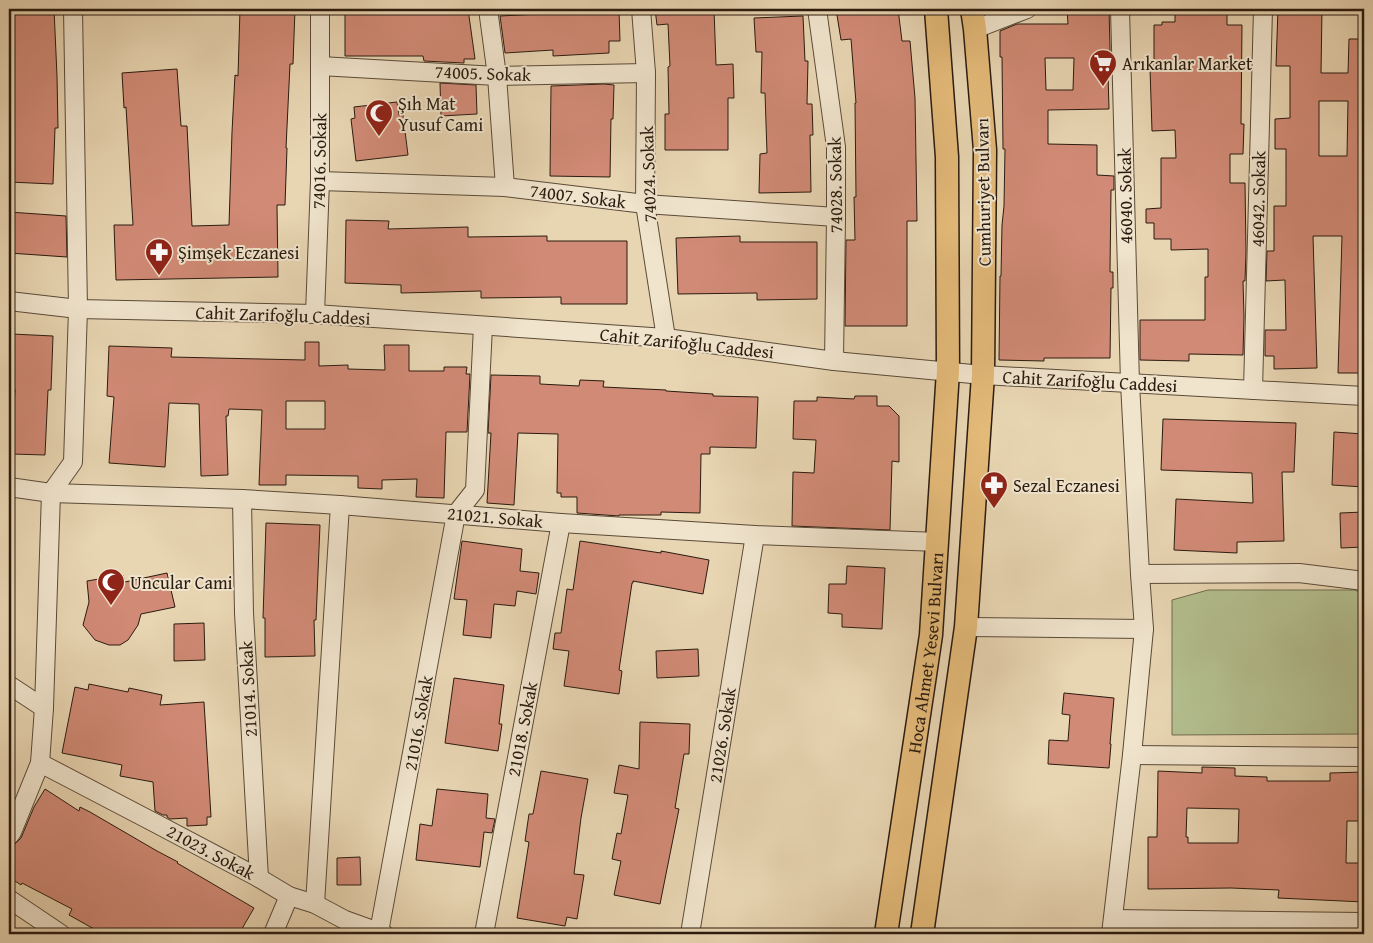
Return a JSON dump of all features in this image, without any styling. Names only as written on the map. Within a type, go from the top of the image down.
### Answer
[{"type":"main road","name":"Cumhuriyet Bulvarı","points":[[936,9],[947,157],[948,371]]},
{"type":"main road","name":"Cumhuriyet Bulvarı","points":[[974,19],[985,150],[983,375]]},
{"type":"main road","name":"Hoca Ahmet Yesevi Bulvarı","points":[[886,934],[931,635],[948,371]]},
{"type":"main road","name":"Hoca Ahmet Yesevi Bulvarı","points":[[922,934],[966,627],[983,375]]},
{"type":"street","points":[[9,836],[40,763],[44,708],[51,493],[73,462],[78,309],[73,9]]},
{"type":"street","name":"74016. Sokak","points":[[315,314],[320,181],[320,9]]},
{"type":"street","points":[[488,9],[497,76],[505,187]]},
{"type":"street","name":"74024. Sokak","points":[[640,9],[646,73],[646,204],[666,338]]},
{"type":"street","name":"74028. Sokak","points":[[817,9],[836,147],[834,361]]},
{"type":"street","points":[[974,19],[1027,9]]},
{"type":"street","name":"46040. Sokak","points":[[1112,927],[1132,755],[1144,629],[1130,383],[1120,9]]},
{"type":"street","name":"46042. Sokak","points":[[1253,390],[1263,9]]},
{"type":"street","name":"74005. Sokak","points":[[320,66],[497,76],[646,73]]},
{"type":"street","name":"74007. Sokak","points":[[320,181],[505,187],[646,204],[836,217]]},
{"type":"street","name":"Cahit Zarifoğlu Caddesi","points":[[9,301],[78,309],[315,314],[666,338],[834,361],[983,375],[1364,396]]},
{"type":"street","points":[[456,514],[475,490],[482,326]]},
{"type":"street","name":"21021. Sokak","points":[[9,487],[51,493],[242,499],[561,523],[755,535],[938,542]]},
{"type":"street","name":"21014. Sokak","points":[[242,499],[244,612],[259,878]]},
{"type":"street","points":[[315,904],[340,505]]},
{"type":"street","name":"21016. Sokak","points":[[382,933],[456,514]]},
{"type":"street","name":"21018. Sokak","points":[[484,934],[561,523]]},
{"type":"street","name":"21026. Sokak","points":[[690,934],[755,535]]},
{"type":"street","points":[[1140,574],[1299,573],[1364,581]]},
{"type":"street","points":[[966,627],[1144,629]]},
{"type":"street","points":[[9,685],[44,708]]},
{"type":"street","points":[[1132,755],[1364,757]]},
{"type":"street","name":"21023. Sokak","points":[[40,763],[259,878],[289,896],[315,904],[345,920],[382,933]]},
{"type":"street","points":[[273,934],[289,896]]},
{"type":"street","points":[[9,899],[61,934]]},
{"type":"street","points":[[1112,927],[1364,922]]},
{"type":"green space","points":[[1208,590],[1354,590],[1364,593],[1364,734],[1172,735],[1172,600]]},
{"type":"building","points":[[9,9],[54,9],[58,128],[55,128],[53,184],[9,182]]},
{"type":"building","points":[[240,9],[295,9],[293,64],[290,64],[285,205],[277,205],[278,277],[116,280],[114,225],[133,225],[126,107],[124,108],[122,73],[177,69],[181,126],[187,126],[192,226],[229,225],[232,132],[235,75],[238,76]]},
{"type":"building","points":[[345,9],[468,9],[475,59],[464,59],[464,63],[424,61],[423,56],[345,56]]},
{"type":"building","points":[[655,9],[714,9],[716,65],[733,64],[734,98],[728,98],[728,150],[665,150],[665,114],[669,114],[668,67],[670,66],[668,24],[657,25]]},
{"type":"building","points":[[836,9],[898,9],[902,41],[910,41],[915,98],[917,221],[907,221],[907,326],[845,326],[846,240],[855,240],[856,103],[851,39],[841,40]]},
{"type":"building","points":[[1067,9],[1109,9],[1109,109],[1048,110],[1048,144],[1097,145],[1097,175],[1114,176],[1114,190],[1111,190],[1110,272],[1113,272],[1113,288],[1111,288],[1110,358],[1044,358],[1044,361],[999,360],[1005,149],[1003,149],[1000,31],[1017,24],[1068,24]],"holes":[[[1045,58],[1074,58],[1073,90],[1046,90]]]},
{"type":"building","points":[[1175,9],[1227,9],[1227,25],[1242,25],[1241,124],[1244,124],[1243,154],[1230,154],[1230,183],[1245,183],[1246,252],[1245,281],[1243,281],[1243,355],[1189,354],[1189,361],[1140,360],[1140,320],[1205,320],[1205,277],[1208,277],[1208,249],[1171,250],[1171,239],[1154,239],[1154,223],[1146,223],[1146,209],[1161,208],[1161,158],[1176,158],[1175,130],[1152,131],[1150,68],[1154,68],[1154,25],[1162,25],[1162,22],[1175,22]]},
{"type":"building","points":[[1278,9],[1322,9],[1321,73],[1348,73],[1349,39],[1364,39],[1364,373],[1338,373],[1342,236],[1313,236],[1317,368],[1274,369],[1274,356],[1265,356],[1265,330],[1286,330],[1285,280],[1266,281],[1267,251],[1274,251],[1274,206],[1286,206],[1286,149],[1275,149],[1275,119],[1290,118],[1290,66],[1276,66]],"holes":[[[1319,101],[1348,101],[1347,156],[1319,156]]]},
{"type":"building","points":[[619,10],[620,41],[609,41],[609,53],[553,56],[553,50],[505,53],[500,16]]},
{"type":"building","points":[[803,16],[805,61],[808,61],[807,104],[812,104],[813,135],[810,135],[811,192],[759,193],[760,154],[767,153],[765,93],[761,93],[762,52],[756,52],[754,18]]},
{"type":"building","points":[[440,83],[476,85],[477,114],[441,116]]},
{"type":"building","points":[[614,85],[613,119],[611,119],[610,177],[550,176],[551,86]]},
{"type":"building","name":"Şıh Mat Yusuf Cami","points":[[397,102],[399,115],[403,115],[408,155],[356,161],[351,119],[355,118],[354,107]]},
{"type":"building","points":[[9,212],[66,216],[67,257],[9,253]]},
{"type":"building","points":[[346,220],[389,221],[388,229],[468,227],[468,237],[547,236],[547,241],[627,241],[627,304],[561,304],[561,297],[481,298],[481,291],[401,293],[401,285],[345,283]]},
{"type":"building","points":[[740,236],[740,242],[817,242],[817,299],[757,300],[757,293],[678,294],[676,238]]},
{"type":"building","points":[[12,334],[53,336],[51,390],[48,390],[45,455],[12,454],[15,389],[10,389]]},
{"type":"building","points":[[305,342],[319,342],[319,366],[348,365],[348,369],[385,370],[384,345],[409,345],[409,371],[444,371],[444,367],[467,367],[466,374],[470,374],[467,432],[446,432],[444,498],[416,497],[417,479],[382,480],[382,489],[358,488],[358,476],[286,475],[286,485],[259,485],[262,410],[229,409],[228,416],[226,416],[228,475],[201,476],[199,404],[169,403],[165,467],[109,463],[114,397],[107,396],[109,346],[172,348],[171,357],[305,360]],"holes":[[[286,401],[325,401],[325,429],[286,429]]]},
{"type":"building","points":[[491,375],[540,376],[540,384],[579,386],[580,380],[604,381],[603,387],[666,390],[713,394],[713,396],[758,397],[756,448],[710,447],[710,454],[701,454],[700,513],[661,512],[661,515],[619,516],[577,513],[577,497],[561,497],[561,493],[557,493],[558,434],[518,433],[514,505],[487,503],[491,433],[488,433]]},
{"type":"building","points":[[855,396],[877,396],[877,406],[889,406],[899,416],[899,462],[892,461],[890,530],[792,526],[793,472],[814,473],[816,440],[793,439],[794,401],[817,401],[817,397],[854,399]]},
{"type":"building","points":[[1163,419],[1296,423],[1294,472],[1282,472],[1284,541],[1237,542],[1237,553],[1174,550],[1176,499],[1253,503],[1252,473],[1161,470]]},
{"type":"building","points":[[1334,432],[1364,434],[1364,487],[1332,485]]},
{"type":"building","points":[[1364,512],[1364,547],[1341,548],[1340,513]]},
{"type":"building","points":[[266,523],[320,525],[316,620],[314,620],[315,656],[265,657],[265,618],[263,618]]},
{"type":"building","points":[[462,541],[522,549],[520,571],[539,573],[536,594],[517,591],[515,606],[494,604],[491,638],[463,635],[467,600],[454,599]]},
{"type":"building","points":[[580,541],[661,553],[661,551],[709,560],[703,594],[633,581],[619,670],[622,671],[619,694],[564,686],[569,651],[553,649],[555,633],[561,633],[567,589],[573,590]]},
{"type":"building","points":[[847,566],[885,568],[882,629],[842,627],[842,614],[828,613],[829,584],[846,584]]},
{"type":"building","name":"Uncular Cami","points":[[167,573],[175,607],[141,614],[138,625],[128,640],[120,645],[109,645],[95,640],[83,625],[89,602],[87,581],[123,575],[125,582]]},
{"type":"building","points":[[204,623],[205,660],[174,661],[174,624]]},
{"type":"building","points":[[698,649],[699,676],[657,678],[656,651]]},
{"type":"building","points":[[454,678],[504,685],[499,724],[502,724],[498,751],[445,743]]},
{"type":"building","points":[[89,684],[128,692],[129,688],[162,695],[160,705],[204,702],[211,817],[207,817],[207,825],[187,826],[187,818],[170,819],[167,815],[155,811],[153,782],[120,776],[122,765],[62,753],[75,687],[88,690]]},
{"type":"building","points":[[1064,693],[1114,698],[1109,768],[1048,764],[1049,740],[1068,741],[1070,715],[1062,714]]},
{"type":"building","points":[[640,722],[690,724],[689,754],[684,754],[675,808],[679,809],[660,904],[614,895],[621,861],[612,859],[617,833],[621,834],[628,795],[614,793],[619,765],[639,769]]},
{"type":"building","points":[[1202,767],[1235,768],[1235,776],[1267,777],[1267,781],[1330,781],[1330,773],[1364,772],[1364,821],[1347,821],[1346,863],[1364,863],[1364,902],[1278,898],[1279,890],[1231,888],[1148,889],[1148,837],[1157,837],[1158,771],[1202,773]],"holes":[[[1187,808],[1239,809],[1238,843],[1188,843],[1188,837],[1186,837]]]},
{"type":"building","points":[[541,771],[588,779],[574,874],[584,875],[577,919],[567,917],[565,926],[517,918],[529,842],[525,841],[529,814],[533,814]]},
{"type":"building","points":[[45,789],[79,811],[80,807],[90,812],[178,862],[254,908],[239,934],[103,934],[69,915],[72,909],[22,883],[21,885],[9,877],[9,850],[21,838],[34,807]]},
{"type":"building","points":[[437,789],[488,794],[486,818],[495,819],[492,833],[484,832],[480,867],[416,860],[420,824],[432,826]]},
{"type":"building","points":[[360,857],[361,885],[337,885],[337,858]]},
{"type":"place","name":"Arıkanlar Market","points":[[1103,87]]},
{"type":"place","name":"Şıh Mat Yusuf Cami","points":[[379,137]]},
{"type":"place","name":"Şimşek Eczanesi","points":[[159,276]]},
{"type":"place","name":"Sezal Eczanesi","points":[[994,509]]},
{"type":"place","name":"Uncular Cami","points":[[111,606]]}]
